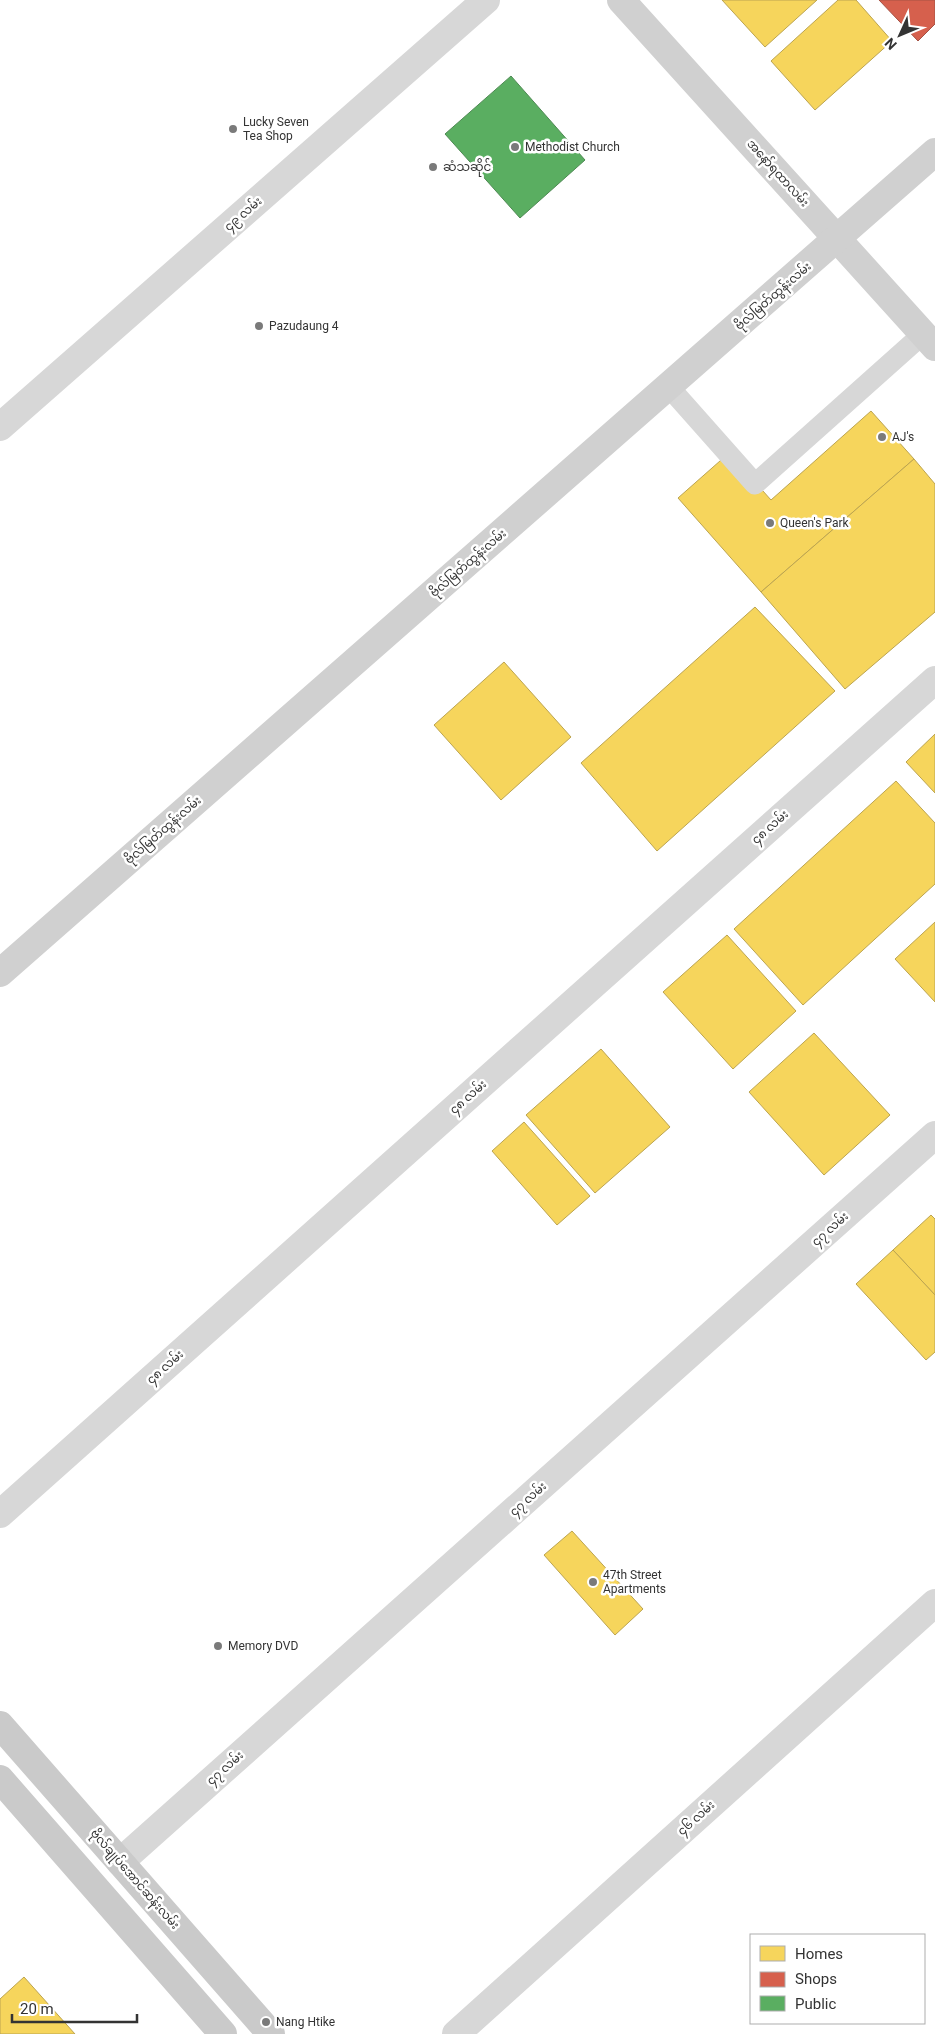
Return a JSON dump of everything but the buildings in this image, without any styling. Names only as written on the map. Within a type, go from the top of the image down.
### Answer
[{"type":"main road","name":"အနော်ရထာလမ်း","points":[[621,0],[929,340]]},
{"type":"main road","name":"ဗိုလ်မြတ်ထွန်းလမ်း","points":[[0,973],[935,152]]},
{"type":"main road","name":"ဗိုလ်ချုပ်အောင်ဆန်းလမ်း","points":[[0,1725],[271,2034]]},
{"type":"main road","points":[[0,1780],[223,2034]]},
{"type":"street","name":"၄၉ လမ်း","points":[[0,427],[486,0]]},
{"type":"street","name":"၄၈ လမ်း","points":[[0,1514],[935,680]]},
{"type":"street","name":"၄၇ လမ်း","points":[[120,1862],[935,1135]]},
{"type":"street","name":"၄၆ လမ်း","points":[[456,2034],[935,1603]]},
{"type":"lane","points":[[669,387],[755,484],[929,340]]},
{"type":"place","name":"Lucky Seven Tea Shop","points":[[233,129]]},
{"type":"place","name":"Methodist Church","points":[[515,147]]},
{"type":"place","name":"ဆံသဆိုင်","points":[[433,167]]},
{"type":"place","name":"Pazudaung 4","points":[[259,326]]},
{"type":"place","name":"AJ's","points":[[882,437]]},
{"type":"place","name":"Queen's Park","points":[[770,523]]},
{"type":"place","name":"47th Street Apartments","points":[[593,1582]]},
{"type":"place","name":"Memory DVD","points":[[218,1646]]},
{"type":"place","name":"Nang Htike","points":[[266,2022]]}]
